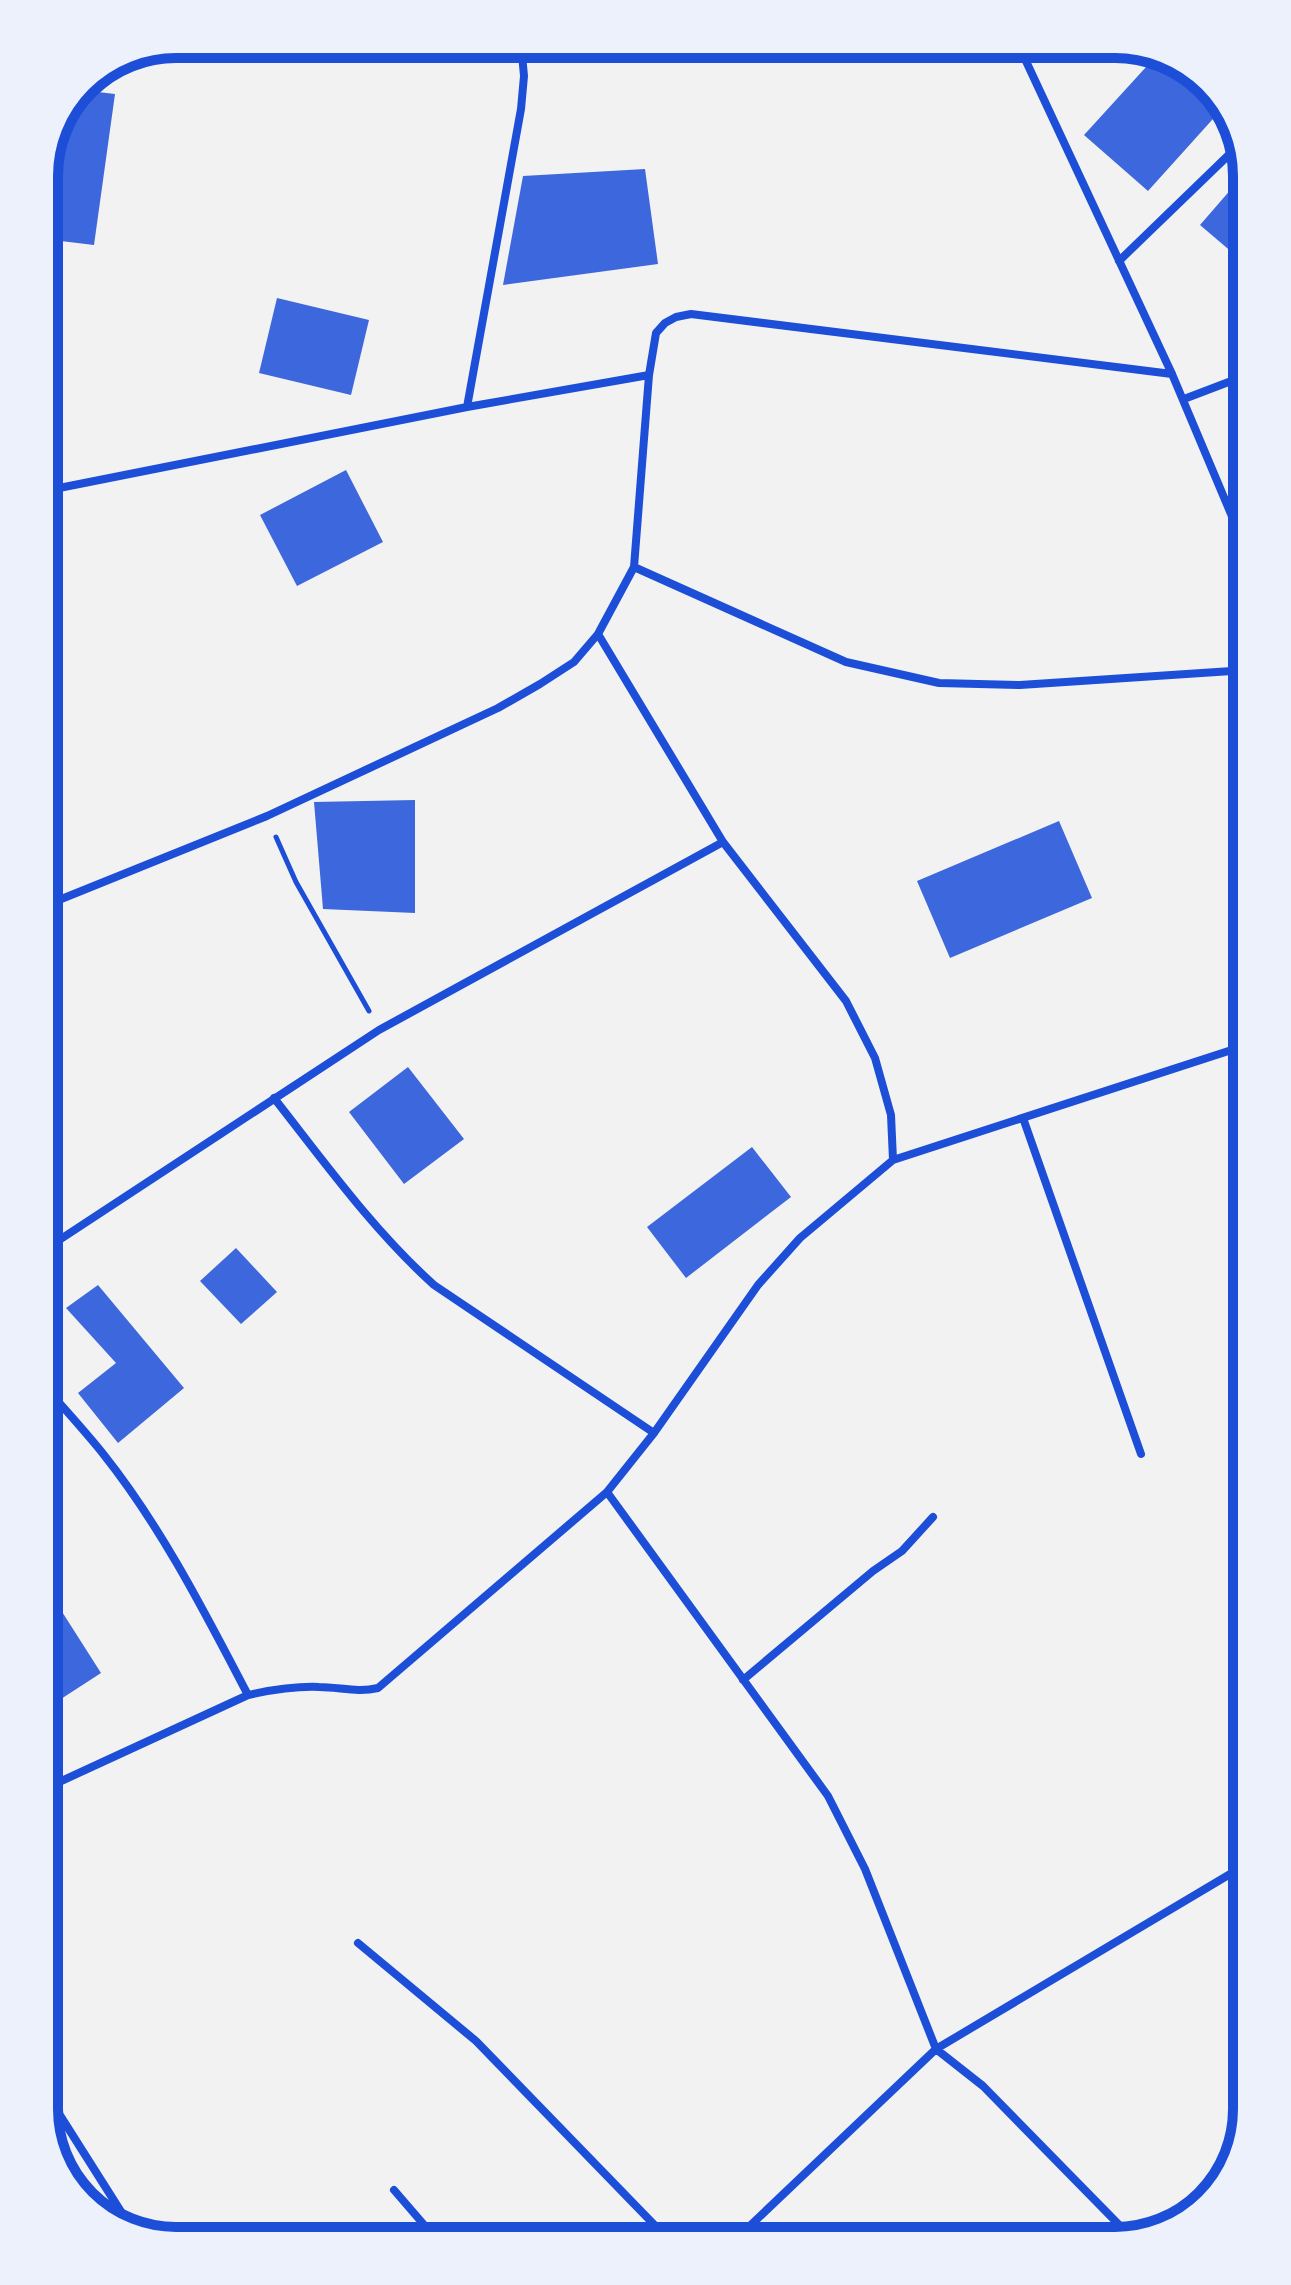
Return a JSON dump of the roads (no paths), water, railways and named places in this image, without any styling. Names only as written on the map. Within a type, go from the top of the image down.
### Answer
[{"type":"street","points":[[467,407],[521,109],[522,58]]},
{"type":"street","points":[[1025,58],[1184,399],[1233,518]]},
{"type":"street","points":[[1119,261],[1231,153]]},
{"type":"street","points":[[58,900],[267,816],[498,708],[574,662],[598,634],[634,567],[649,375],[656,333],[665,323],[691,314],[1172,374]]},
{"type":"street","points":[[58,488],[467,407],[649,375]]},
{"type":"street","points":[[1184,399],[1233,380]]},
{"type":"street","points":[[634,567],[846,662],[939,683],[1020,685],[1233,671]]},
{"type":"street","points":[[598,634],[723,842],[846,1001],[875,1058],[891,1115],[893,1160]]},
{"type":"street","points":[[58,1241],[379,1030],[723,842]]},
{"type":"street","points":[[58,1783],[248,1695],[279,1688],[320,1687],[361,1692],[378,1688],[607,1492],[654,1433],[758,1285],[800,1238],[893,1160],[1233,1050]]},
{"type":"street","points":[[274,1098],[377,1229],[434,1285],[654,1433]]},
{"type":"street","points":[[1023,1118],[1141,1454]]},
{"type":"street","points":[[58,1401],[105,1456],[144,1512],[203,1607],[248,1695]]},
{"type":"street","points":[[607,1492],[828,1796],[865,1869],[936,2049],[983,2086],[1121,2227]]},
{"type":"street","points":[[743,1680],[873,1571],[902,1551],[933,1517]]},
{"type":"street","points":[[749,2227],[936,2049],[1233,1872]]},
{"type":"street","points":[[358,1943],[476,2041],[656,2227]]},
{"type":"street","points":[[58,2112],[123,2214]]},
{"type":"street","points":[[394,2190],[426,2227]]}]
